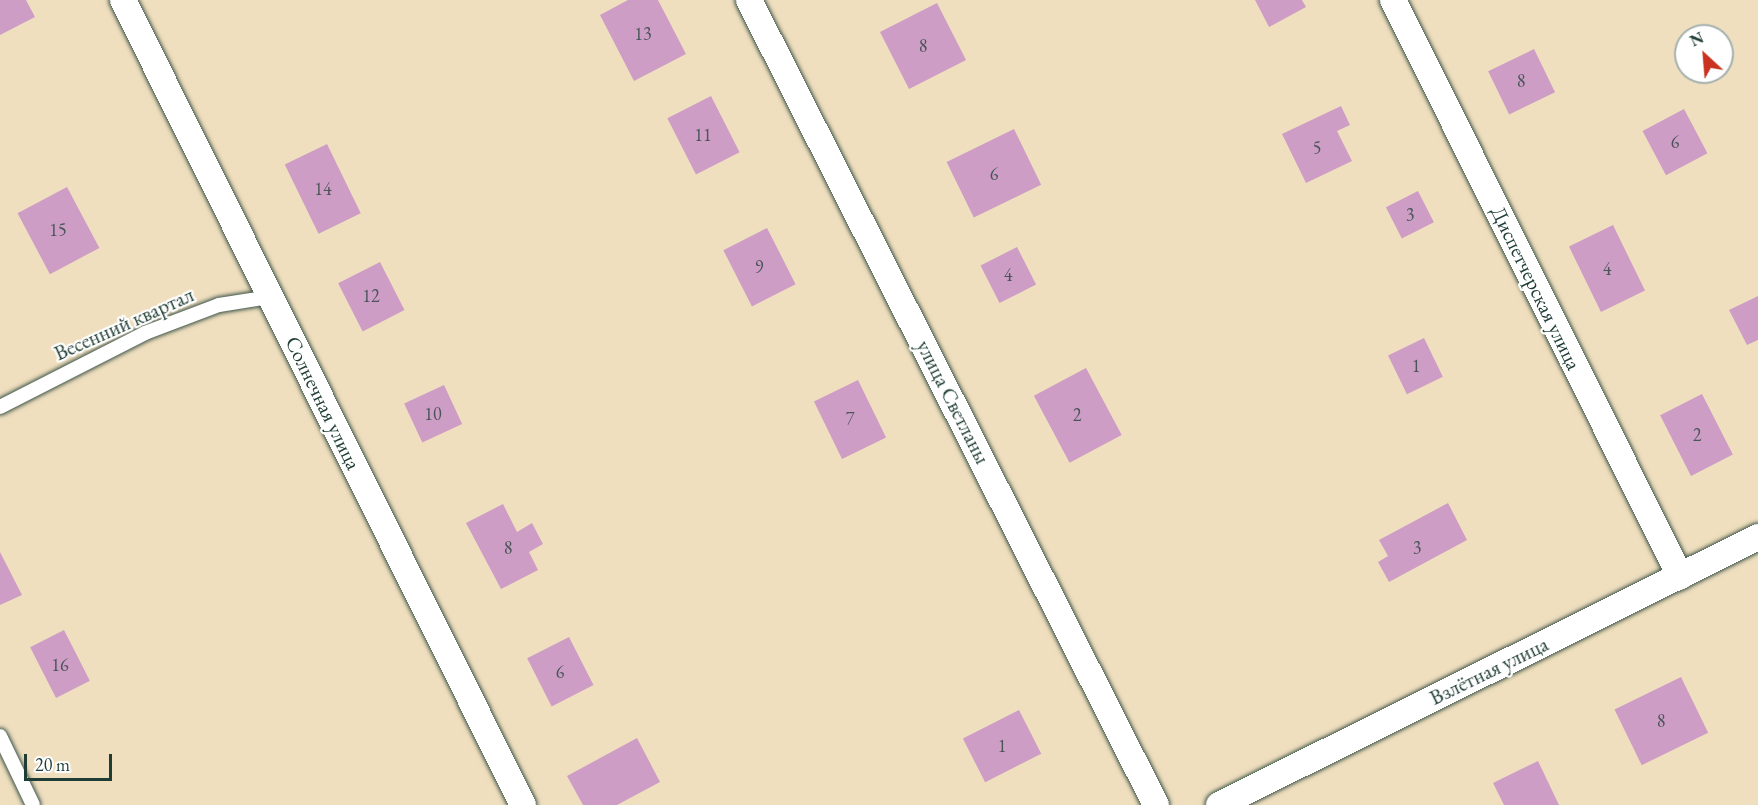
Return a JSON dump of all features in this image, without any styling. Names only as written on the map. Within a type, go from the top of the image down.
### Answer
[{"type":"street","name":"Солнечная улица","points":[[123,0],[523,805]]},
{"type":"street","name":"улица Светланы","points":[[749,0],[1156,805]]},
{"type":"street","name":"Диспетчерская улица","points":[[1393,0],[1680,576]]},
{"type":"street","name":"Взлётная улица","points":[[1219,805],[1758,537]]},
{"type":"lane","name":"Весенний квартал","points":[[0,407],[145,333],[219,305],[270,297]]},
{"type":"lane","points":[[0,736],[33,805]]},
{"type":"building","points":[[0,0],[26,0],[35,17],[0,35]]},
{"type":"building","points":[[628,0],[658,0],[686,54],[634,81],[600,15]]},
{"type":"building","points":[[1255,0],[1302,0],[1306,7],[1269,27]]},
{"type":"building","points":[[937,3],[966,60],[909,89],[880,32]]},
{"type":"building","points":[[1534,49],[1555,92],[1509,114],[1488,71]]},
{"type":"building","points":[[711,96],[740,152],[696,174],[667,118]]},
{"type":"building","points":[[1341,106],[1350,125],[1337,131],[1352,161],[1306,183],[1282,134]]},
{"type":"building","points":[[1684,109],[1707,153],[1666,175],[1643,131]]},
{"type":"building","points":[[1014,129],[1041,185],[974,218],[947,162]]},
{"type":"building","points":[[327,144],[361,213],[319,234],[285,165]]},
{"type":"building","points":[[67,187],[99,248],[50,274],[18,213]]},
{"type":"building","points":[[1418,191],[1434,222],[1402,239],[1386,207]]},
{"type":"building","points":[[1613,225],[1645,291],[1601,312],[1569,246]]},
{"type":"building","points":[[767,228],[796,284],[752,306],[723,250]]},
{"type":"building","points":[[1017,247],[1036,284],[1000,303],[980,266]]},
{"type":"building","points":[[380,262],[405,310],[363,331],[338,283]]},
{"type":"building","points":[[1758,296],[1758,340],[1747,345],[1729,310]]},
{"type":"building","points":[[1424,338],[1443,377],[1407,394],[1388,356]]},
{"type":"building","points":[[1086,368],[1122,435],[1070,463],[1034,396]]},
{"type":"building","points":[[858,380],[886,438],[842,459],[814,401]]},
{"type":"building","points":[[444,385],[462,424],[422,443],[404,404]]},
{"type":"building","points":[[1702,394],[1733,455],[1691,476],[1660,415]]},
{"type":"building","points":[[1448,503],[1467,540],[1389,582],[1378,562],[1388,556],[1379,540]]},
{"type":"building","points":[[503,504],[517,532],[532,523],[543,544],[529,552],[538,570],[501,589],[466,523]]},
{"type":"building","points":[[0,552],[22,595],[0,605]]},
{"type":"building","points":[[64,630],[90,681],[56,698],[30,647]]},
{"type":"building","points":[[569,637],[594,685],[552,706],[527,658]]},
{"type":"building","points":[[1681,677],[1708,733],[1642,765],[1614,709]]},
{"type":"building","points":[[1019,710],[1041,754],[985,782],[963,739]]},
{"type":"building","points":[[637,738],[660,782],[617,805],[583,805],[567,776]]},
{"type":"building","points":[[1538,761],[1559,805],[1504,805],[1493,783]]}]
